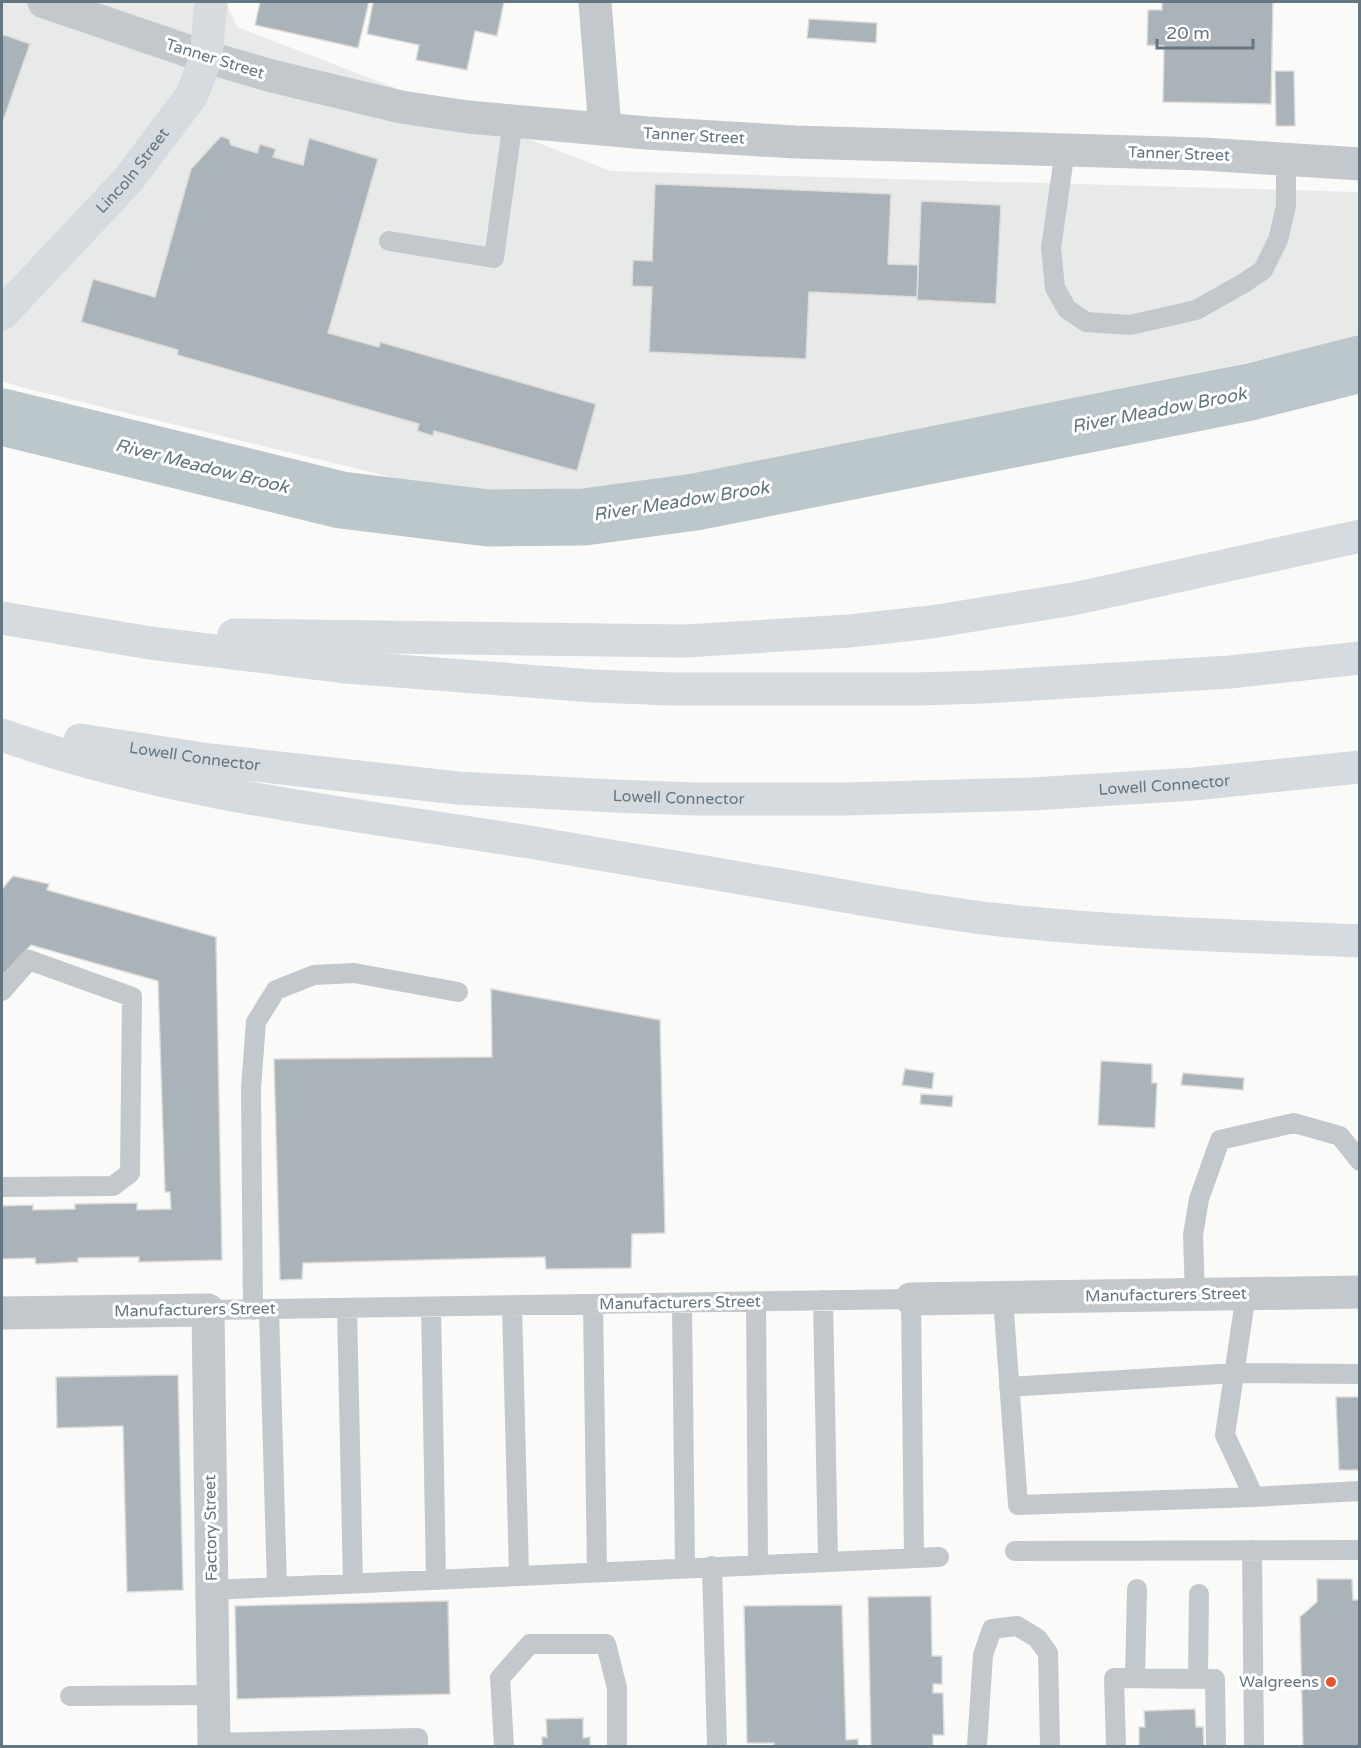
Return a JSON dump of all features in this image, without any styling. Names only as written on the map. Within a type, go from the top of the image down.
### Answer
[{"type":"main road","name":"Lincoln Street","points":[[3,310],[128,180],[192,95],[206,57],[211,2]]},
{"type":"main road","points":[[84,632],[685,641],[838,632],[931,622],[1073,599],[1359,536]]},
{"type":"main road","points":[[2,618],[150,643],[358,668],[593,686],[673,689],[985,687],[1230,672],[1359,658]]},
{"type":"main road","name":"Lowell Connector","points":[[2,726],[123,748],[299,771],[457,788],[638,797],[844,799],[1032,794],[1194,783],[1359,767]]},
{"type":"main road","points":[[2,735],[42,750],[136,775],[271,802],[570,849],[925,910],[1000,920],[1107,929],[1359,941]]},
{"type":"street","name":"Tanner Street","points":[[44,2],[206,57],[272,76],[400,107],[513,121],[795,142],[1065,150],[1359,164]]},
{"type":"street","points":[[595,2],[606,129]]},
{"type":"street","name":"Manufacturers Street","points":[[911,1299],[1359,1292]]},
{"type":"street","name":"Manufacturers Street","points":[[2,1313],[208,1310]]},
{"type":"street","name":"Factory Street","points":[[208,1310],[214,1745]]},
{"type":"lane","points":[[389,241],[494,258],[513,121]]},
{"type":"lane","points":[[1065,150],[1051,248],[1055,288],[1067,309],[1086,322],[1130,325],[1197,310],[1263,270],[1278,240],[1286,206],[1286,159]]},
{"type":"lane","points":[[2,991],[29,960],[132,997],[130,1173],[113,1186],[2,1187]]},
{"type":"lane","points":[[277,1587],[251,1088],[256,1022],[276,990],[314,975],[354,973],[458,992]]},
{"type":"lane","points":[[1195,1295],[1193,1235],[1199,1199],[1220,1140],[1294,1123],[1340,1136],[1359,1161]]},
{"type":"lane","points":[[1246,1294],[1225,1435],[1254,1497]]},
{"type":"lane","points":[[1003,1298],[1018,1505],[1359,1491]]},
{"type":"lane","points":[[911,1299],[914,1558]]},
{"type":"lane","name":"Manufacturers Street","points":[[208,1310],[911,1299]]},
{"type":"lane","points":[[823,1300],[828,1561]]},
{"type":"lane","points":[[756,1301],[758,1564]]},
{"type":"lane","points":[[593,1304],[597,1571]]},
{"type":"lane","points":[[682,1304],[686,1567]]},
{"type":"lane","points":[[512,1306],[519,1575]]},
{"type":"lane","points":[[430,1307],[436,1579]]},
{"type":"lane","points":[[347,1308],[354,1583]]},
{"type":"lane","points":[[1009,1387],[1236,1372],[1359,1374]]},
{"type":"lane","points":[[1252,1550],[1254,1746]]},
{"type":"lane","points":[[1015,1551],[1359,1550]]},
{"type":"lane","points":[[212,1590],[939,1557]]},
{"type":"lane","points":[[712,1566],[717,1746]]},
{"type":"lane","points":[[1135,1678],[1137,1589]]},
{"type":"lane","points":[[1198,1678],[1199,1594]]},
{"type":"lane","points":[[977,1746],[983,1656],[992,1629],[1017,1626],[1037,1638],[1048,1653],[1050,1746]]},
{"type":"lane","points":[[504,1746],[500,1678],[530,1644],[606,1644],[617,1688],[616,1746]]},
{"type":"lane","points":[[1116,1746],[1114,1678],[1215,1679],[1216,1746]]},
{"type":"lane","points":[[70,1696],[214,1695]]},
{"type":"lane","points":[[214,1745],[418,1738],[418,1746]]},
{"type":"shaded area","points":[[2,2],[226,2],[237,27],[611,171],[1359,192],[1359,337],[1110,394],[692,481],[469,496],[24,388],[2,381]]},
{"type":"building","points":[[260,2],[369,2],[358,48],[255,25]]},
{"type":"building","points":[[373,2],[504,2],[497,36],[475,31],[467,70],[416,60],[419,45],[367,34]]},
{"type":"building","points":[[1162,2],[1273,2],[1271,104],[1163,102],[1164,46],[1147,45],[1148,10],[1162,10]]},
{"type":"building","points":[[809,19],[877,23],[876,43],[807,38]]},
{"type":"building","points":[[2,34],[30,44],[2,124]]},
{"type":"building","points":[[1275,71],[1294,71],[1295,126],[1276,126]]},
{"type":"building","points":[[221,136],[229,139],[231,145],[257,153],[260,144],[276,149],[273,157],[303,165],[309,138],[378,159],[328,333],[379,347],[380,342],[596,404],[577,471],[434,431],[433,436],[417,431],[419,424],[177,355],[178,350],[81,322],[93,279],[155,297],[191,169]]},
{"type":"building","points":[[655,184],[891,194],[888,264],[918,265],[917,297],[809,292],[806,359],[649,352],[652,287],[632,286],[633,260],[652,261]]},
{"type":"building","points":[[921,201],[1001,205],[996,304],[917,300]]},
{"type":"building","points":[[13,876],[49,884],[47,890],[216,937],[222,1260],[139,1262],[139,1257],[78,1258],[78,1262],[36,1264],[35,1258],[2,1259],[2,1206],[33,1205],[33,1210],[75,1209],[75,1204],[137,1203],[137,1210],[171,1209],[170,1192],[165,1192],[158,981],[31,945],[2,976],[2,889]]},
{"type":"building","points":[[491,989],[660,1020],[665,1233],[632,1234],[631,1268],[546,1269],[545,1257],[303,1263],[302,1279],[280,1280],[274,1059],[492,1057]]},
{"type":"building","points":[[1101,1061],[1152,1064],[1152,1083],[1157,1083],[1155,1128],[1098,1125]]},
{"type":"building","points":[[905,1069],[934,1073],[932,1089],[902,1085]]},
{"type":"building","points":[[1183,1073],[1244,1078],[1243,1090],[1181,1085]]},
{"type":"building","points":[[921,1094],[953,1096],[952,1107],[920,1104]]},
{"type":"building","points":[[178,1375],[183,1590],[127,1592],[123,1426],[57,1428],[56,1377]]},
{"type":"building","points":[[1336,1397],[1360,1397],[1360,1470],[1339,1470]]},
{"type":"building","name":"Walgreens","points":[[1317,1579],[1352,1579],[1353,1600],[1360,1600],[1360,1746],[1303,1746],[1300,1617],[1317,1602]]},
{"type":"building","points":[[931,1596],[932,1656],[942,1656],[942,1684],[933,1684],[933,1693],[943,1693],[944,1735],[933,1735],[933,1746],[871,1746],[868,1597]]},
{"type":"building","points":[[448,1601],[450,1694],[237,1699],[235,1606]]},
{"type":"building","points":[[842,1605],[846,1740],[858,1739],[858,1746],[774,1746],[774,1743],[747,1743],[744,1606]]},
{"type":"building","points":[[1195,1709],[1196,1727],[1203,1727],[1204,1746],[1139,1746],[1139,1727],[1145,1727],[1144,1711]]},
{"type":"building","points":[[583,1718],[583,1738],[590,1737],[590,1746],[542,1746],[542,1737],[547,1737],[546,1719]]},
{"type":"waterway","name":"River Meadow Brook","points":[[2,417],[341,500],[488,518],[584,517],[695,502],[1250,392],[1360,364]]},
{"type":"place","name":"Walgreens","points":[[1331,1682]]}]
